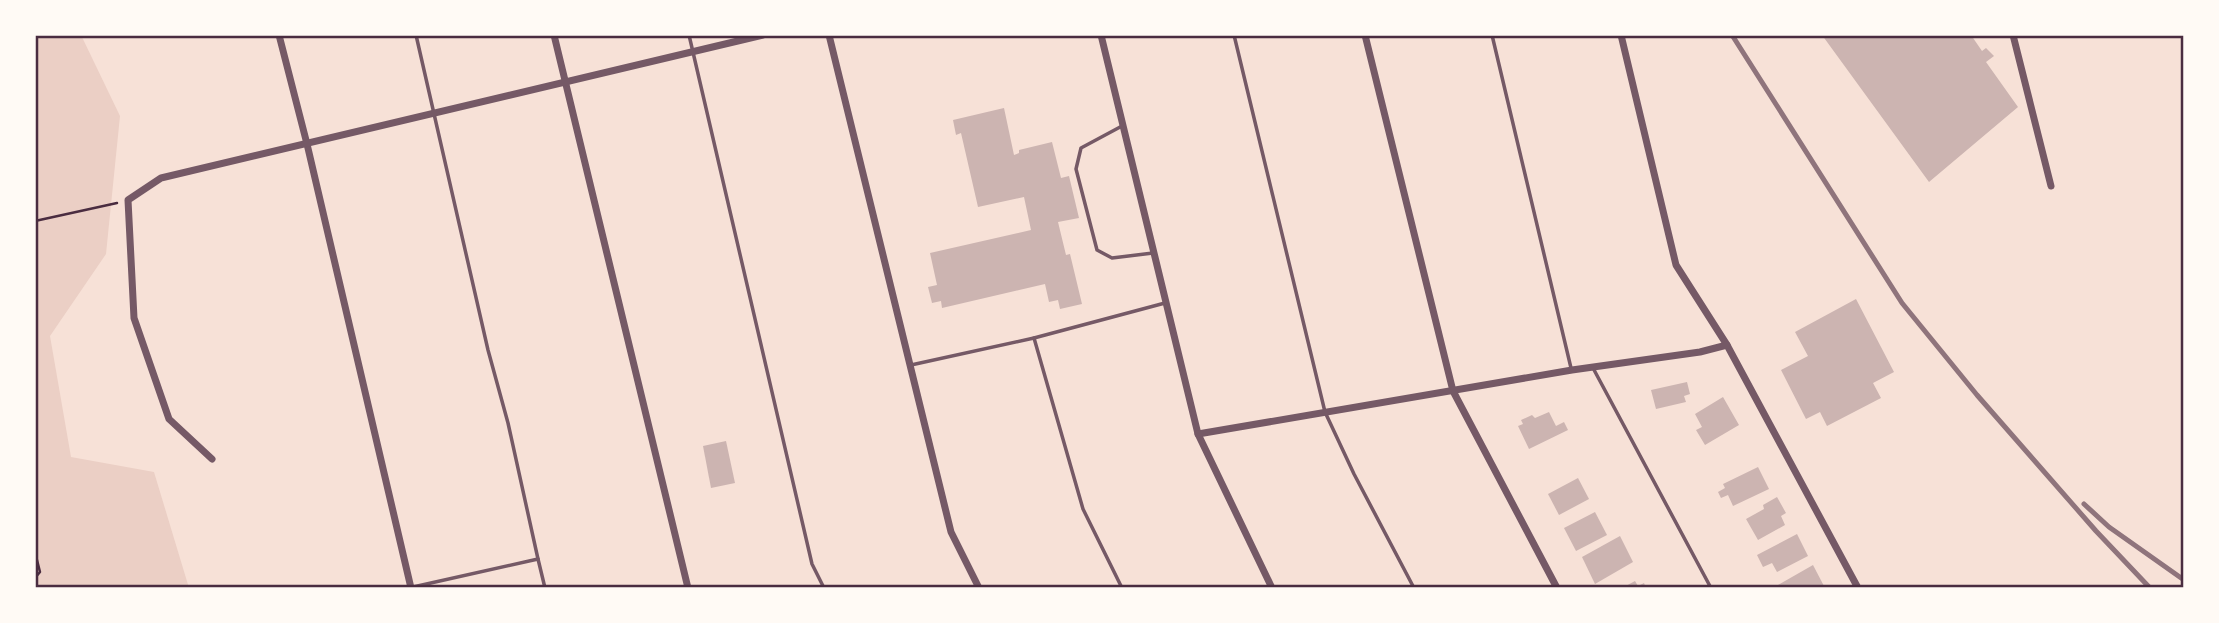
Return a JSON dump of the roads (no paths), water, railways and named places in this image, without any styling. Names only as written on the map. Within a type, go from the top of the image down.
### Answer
[{"type":"street","points":[[279,35],[411,588]]},
{"type":"street","points":[[554,35],[688,588]]},
{"type":"street","points":[[212,459],[169,419],[134,318],[128,200],[161,178],[763,35]]},
{"type":"street","points":[[829,35],[951,532],[979,588]]},
{"type":"street","points":[[1101,35],[1198,434],[1272,588]]},
{"type":"street","points":[[1365,35],[1452,391],[1557,588]]},
{"type":"street","points":[[1621,35],[1676,265],[1727,345],[1858,588]]},
{"type":"street","points":[[2013,35],[2051,186]]},
{"type":"street","points":[[1198,434],[1572,370],[1700,352],[1727,345]]},
{"type":"lane","points":[[416,35],[545,588]]},
{"type":"lane","points":[[689,35],[812,564],[824,588]]},
{"type":"lane","points":[[1234,35],[1325,412],[1413,588]]},
{"type":"lane","points":[[1492,35],[1572,370]]},
{"type":"lane","points":[[1122,126],[1081,148],[1076,169],[1097,250],[1112,258],[1153,253]]},
{"type":"lane","points":[[911,365],[1034,338],[1165,303]]},
{"type":"lane","points":[[1034,338],[1083,509],[1122,588]]},
{"type":"lane","points":[[1592,367],[1711,588]]},
{"type":"lane","points":[[411,588],[538,559]]},
{"type":"railway","points":[[1732,35],[1902,303],[1977,395],[2096,531],[2150,588]]},
{"type":"railway","points":[[2084,504],[2109,527],[2184,580]]}]
